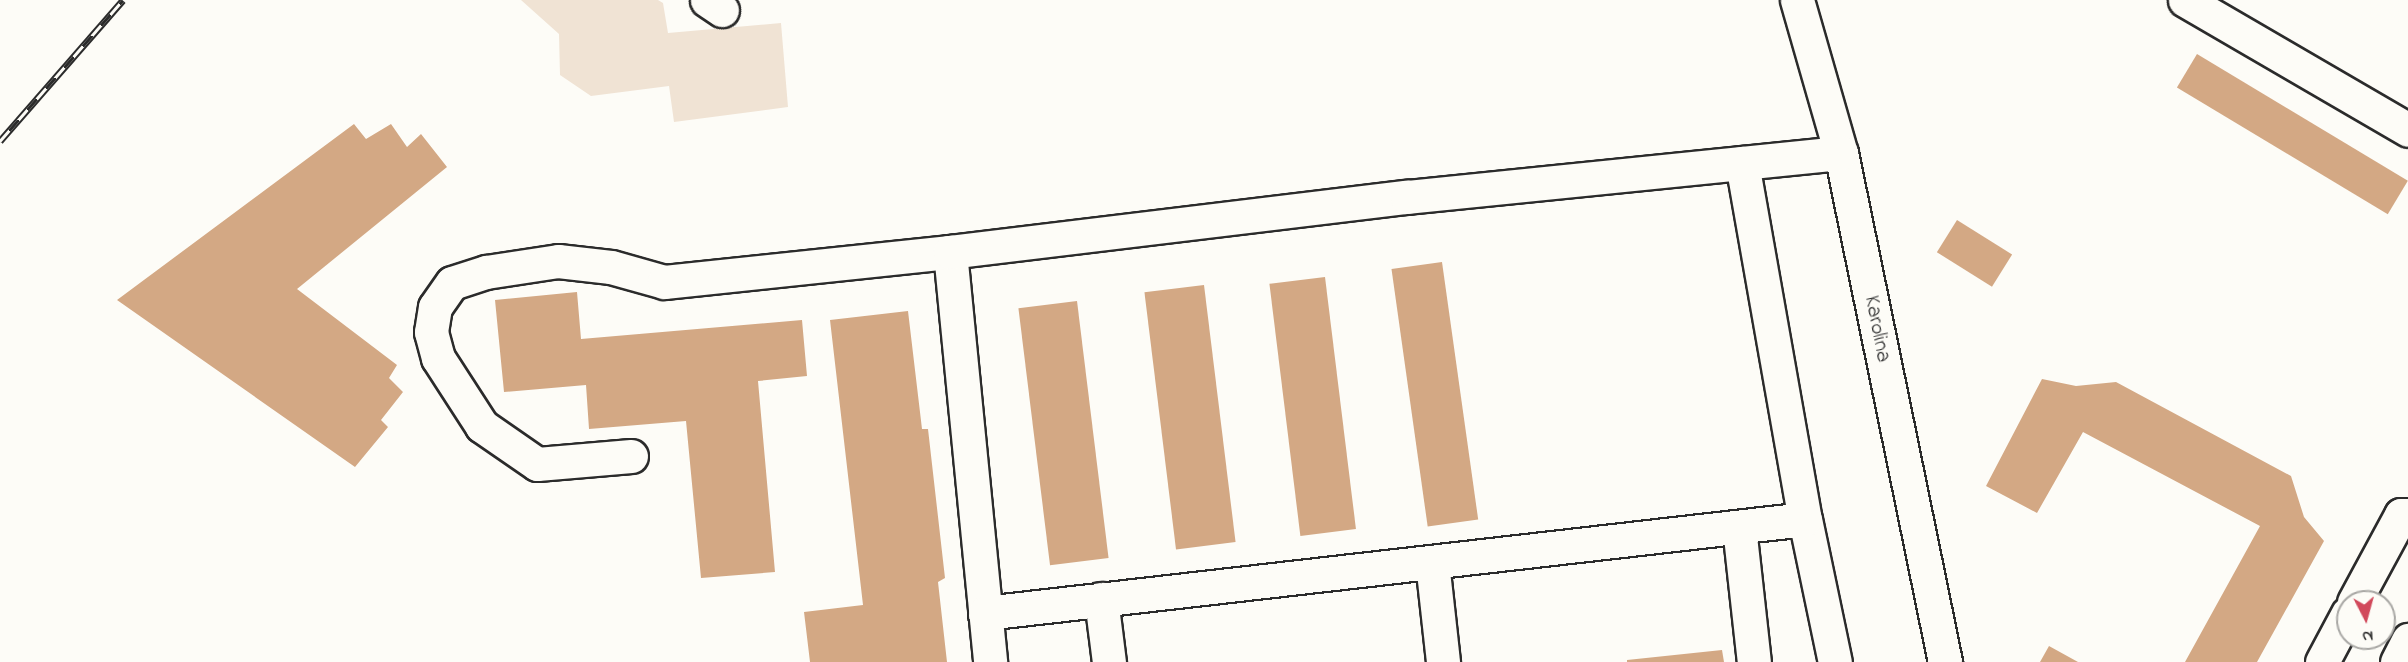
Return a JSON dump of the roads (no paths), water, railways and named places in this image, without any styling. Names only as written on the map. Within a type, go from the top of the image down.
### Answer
[{"type":"street","name":"Karolina","points":[[1797,0],[1841,153],[1945,662]]},
{"type":"street","points":[[2185,0],[2408,130]]},
{"type":"street","points":[[631,456],[537,464],[482,426],[438,358],[431,332],[435,307],[452,283],[486,272],[558,261],[612,267],[664,282],[950,252],[1407,197],[1841,153]]},
{"type":"street","points":[[1742,163],[1805,519],[1835,662]]},
{"type":"street","points":[[950,252],[990,662]]},
{"type":"street","points":[[2360,590],[2401,515],[2408,514]]},
{"type":"street","points":[[985,613],[1805,519]]},
{"type":"street","points":[[1739,527],[1754,662]]},
{"type":"street","points":[[1432,562],[1443,662]]},
{"type":"street","points":[[1101,599],[1109,662]]},
{"type":"street","points":[[2322,662],[2336,636]]},
{"type":"street","points":[[2397,662],[2408,640]]},
{"type":"railway","points":[[0,141],[123,0]]}]
